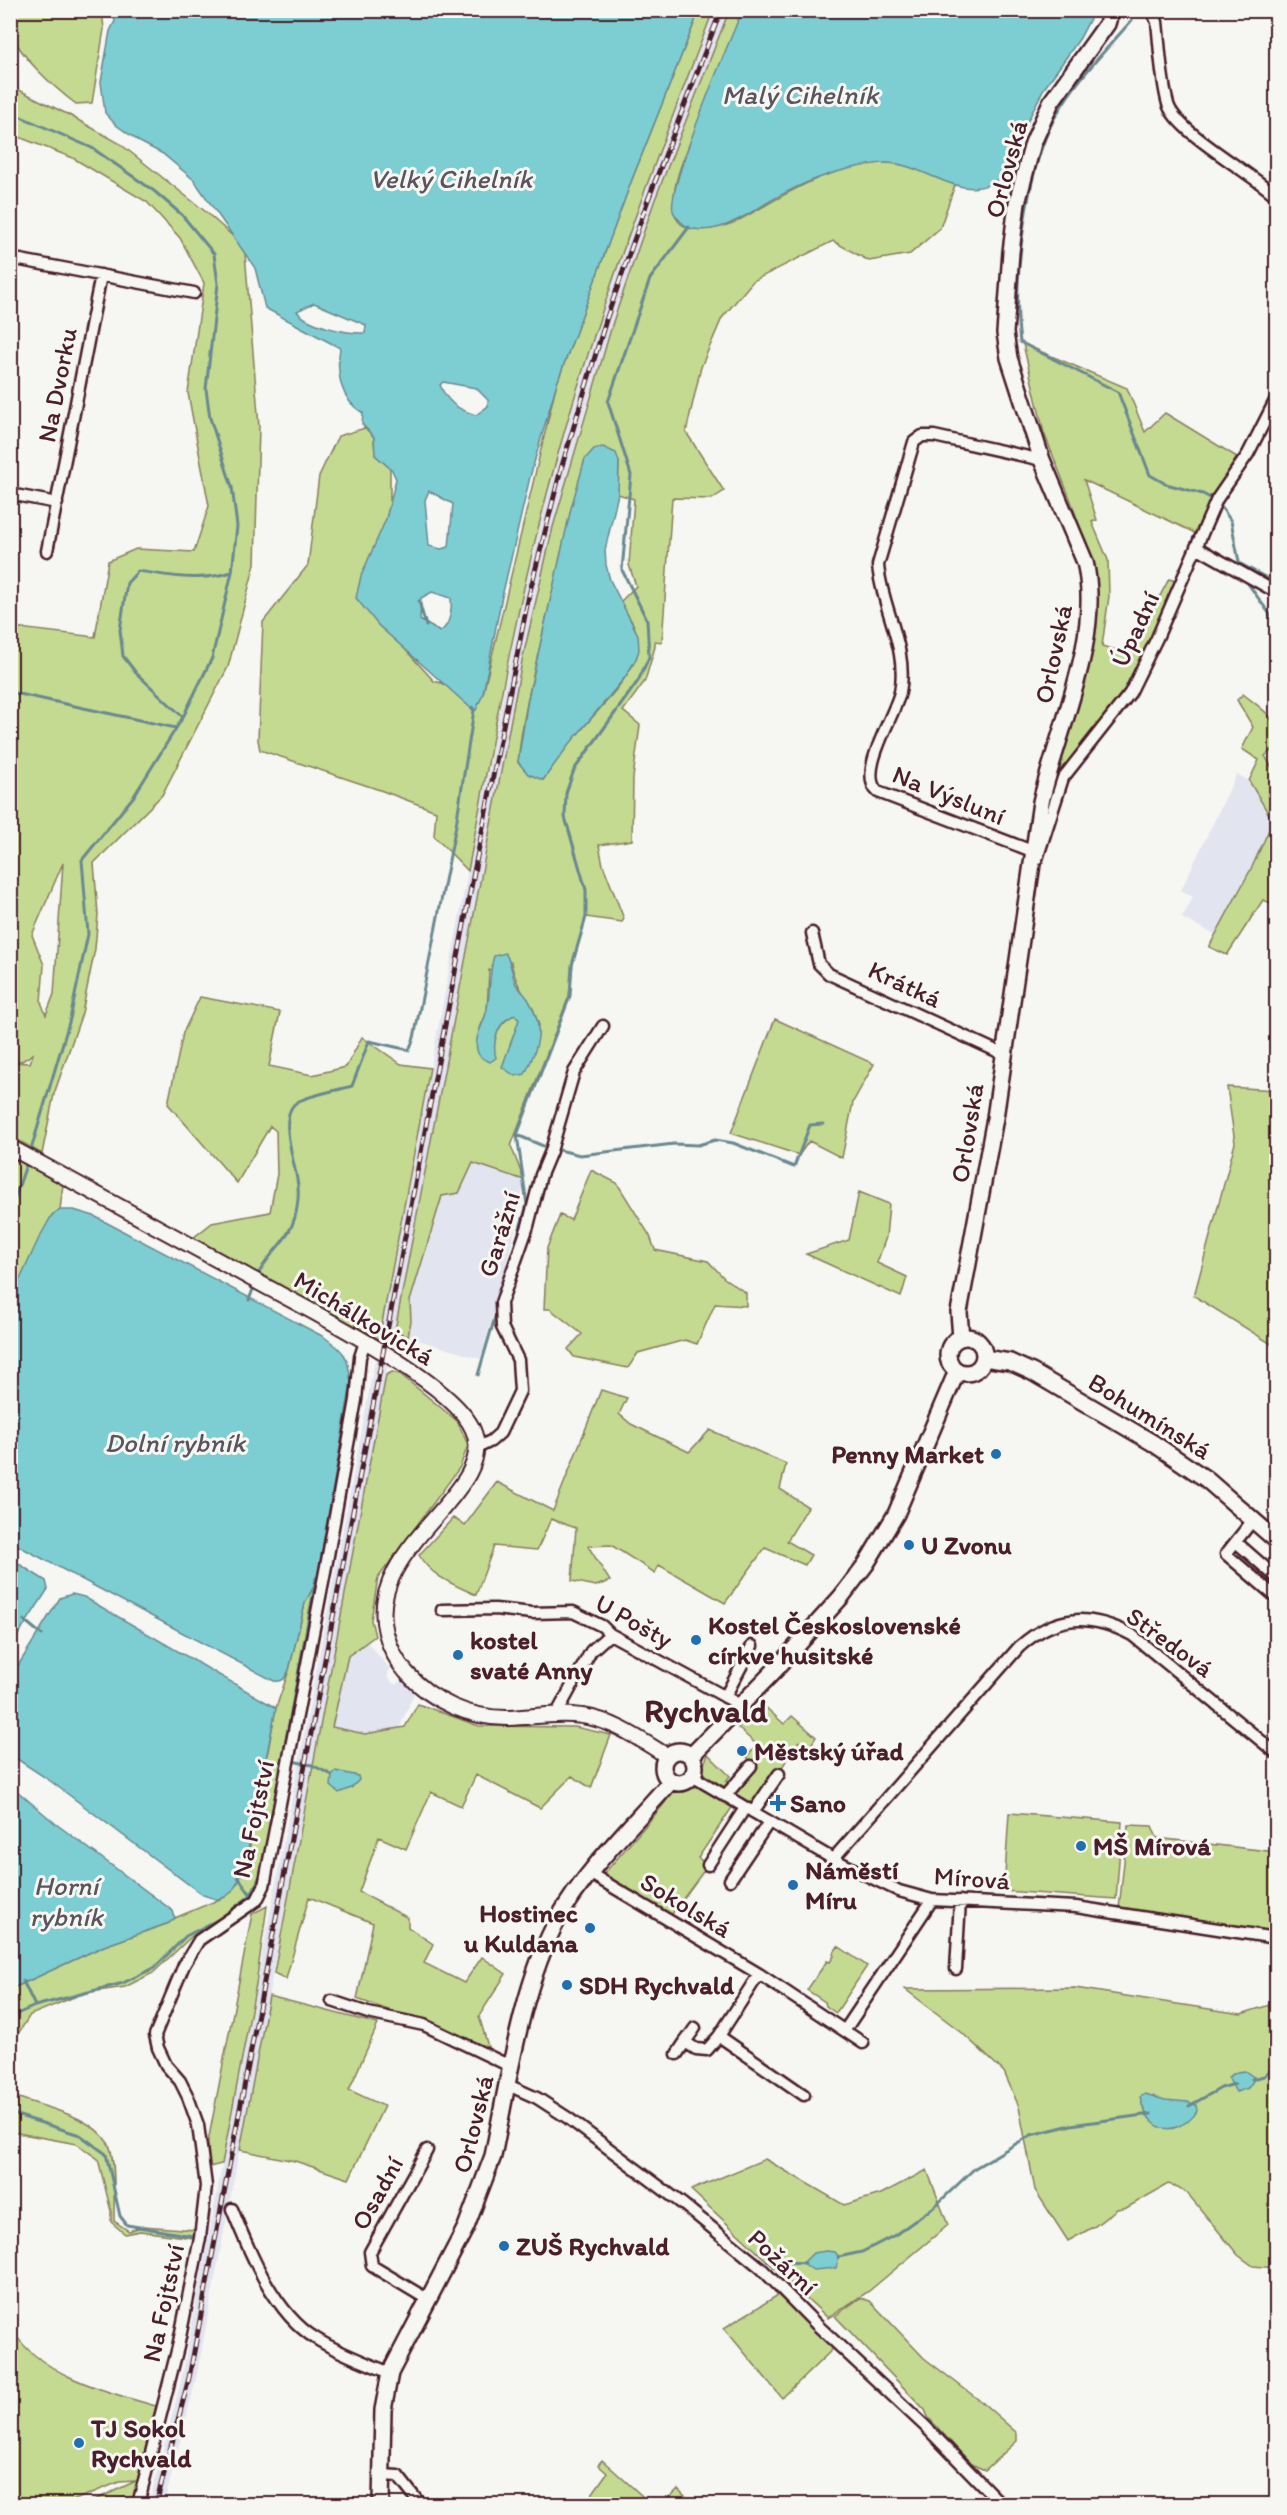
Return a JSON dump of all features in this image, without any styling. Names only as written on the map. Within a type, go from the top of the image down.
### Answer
[{"type":"main road","name":"Orlovská","points":[[961,1338],[959,1312],[995,1118],[1032,851],[1050,766],[1077,678],[1090,615],[1090,592],[1085,562],[1042,460],[1009,358],[1005,333],[1011,252],[1017,203],[1033,143],[1052,102],[1096,42],[1107,24],[1111,10]]},
{"type":"main road","points":[[967,1338],[978,1342],[982,1347],[984,1358],[982,1364],[974,1372],[957,1371],[950,1362],[949,1351],[956,1341],[967,1338]]},
{"type":"main road","name":"Bohumínská","points":[[984,1358],[1010,1362],[1025,1369],[1098,1409],[1153,1443],[1206,1479],[1276,1540]]},
{"type":"main road","points":[[691,1756],[742,1706],[841,1597],[866,1564],[896,1514],[957,1371]]},
{"type":"main road","points":[[677,1751],[691,1756],[695,1766],[692,1776],[685,1782],[671,1781],[663,1769],[667,1756],[677,1751]]},
{"type":"main road","name":"Orlovská","points":[[381,2505],[383,2410],[390,2373],[477,2201],[493,2156],[512,2067],[540,1957],[559,1918],[591,1874],[671,1781]]},
{"type":"street","points":[[1152,10],[1157,22],[1168,106],[1180,124],[1264,183],[1276,196]]},
{"type":"street","points":[[10,258],[194,293]]},
{"type":"street","name":"Na Dvorku","points":[[47,552],[101,275]]},
{"type":"street","name":"Úpadní","points":[[1029,872],[1045,839],[1063,777],[1130,693],[1157,638],[1215,504],[1248,454],[1276,399]]},
{"type":"street","name":"Na Výsluní","points":[[1032,851],[878,792],[873,788],[871,781],[873,762],[900,692],[897,634],[879,583],[878,565],[914,442],[922,436],[934,436],[1042,460]]},
{"type":"street","points":[[10,494],[57,503]]},
{"type":"street","points":[[1196,547],[1276,592]]},
{"type":"street","name":"Krátká","points":[[812,933],[819,964],[829,974],[1003,1054]]},
{"type":"street","name":"Garážní","points":[[477,1448],[500,1433],[519,1391],[518,1360],[502,1327],[501,1303],[528,1226],[541,1175],[551,1151],[574,1072],[603,1026]]},
{"type":"street","name":"Michálkovická","points":[[13,1148],[365,1342],[406,1368],[454,1405],[470,1424],[477,1448]]},
{"type":"street","name":"Na Fojtství","points":[[138,2505],[178,2347],[200,2238],[206,2186],[198,2125],[188,2097],[180,2081],[166,2065],[155,2036],[184,1965],[199,1940],[257,1900],[264,1886],[335,1517],[356,1400],[360,1357],[365,1342]]},
{"type":"street","points":[[477,1448],[472,1467],[461,1485],[403,1554],[393,1570],[384,1601],[383,1620],[387,1638],[398,1661],[410,1677],[451,1706],[477,1715],[498,1718],[584,1716],[609,1724],[667,1756]]},
{"type":"street","points":[[1253,1520],[1226,1554],[1276,1597]]},
{"type":"street","points":[[1236,1542],[1276,1577]]},
{"type":"street","name":"U Pošty","points":[[442,1610],[495,1609],[532,1613],[573,1612],[602,1626],[610,1634],[742,1706]]},
{"type":"street","name":"Středová","points":[[833,1859],[1019,1647],[1035,1633],[1066,1620],[1109,1623],[1132,1635],[1276,1753]]},
{"type":"street","points":[[556,1715],[591,1651],[610,1634]]},
{"type":"street","points":[[725,1697],[752,1646]]},
{"type":"street","points":[[725,1796],[751,1766]]},
{"type":"street","points":[[708,1865],[779,1774]]},
{"type":"street","name":"Mírová","points":[[692,1776],[833,1859],[899,1891],[932,1900],[1076,1907],[1276,1938]]},
{"type":"street","points":[[730,1880],[769,1822]]},
{"type":"street","name":"Sokolská","points":[[591,1874],[759,1974],[863,2043]]},
{"type":"street","points":[[845,2030],[932,1900]]},
{"type":"street","points":[[956,1969],[960,1901]]},
{"type":"street","points":[[685,2042],[696,2049],[707,2050],[719,2036],[759,1974]]},
{"type":"street","points":[[332,2001],[368,2013],[424,2025],[512,2067]]},
{"type":"street","points":[[677,2054],[695,2028]]},
{"type":"street","points":[[719,2036],[804,2095]]},
{"type":"street","name":"Požární","points":[[508,2085],[537,2098],[568,2118],[684,2205],[761,2268],[816,2324],[925,2426],[1001,2505]]},
{"type":"street","name":"Osadní","points":[[427,2150],[370,2252],[372,2266],[427,2299]]},
{"type":"street","points":[[232,2209],[242,2238],[287,2315],[314,2338],[390,2373]]},
{"type":"street","points":[[382,2475],[398,2476],[420,2505]]},
{"type":"shaded area","points":[[713,11],[729,11],[654,202],[613,322],[586,408],[536,597],[481,874],[196,2379],[164,2504],[149,2504],[182,2377],[468,871],[523,593],[554,467],[600,318],[641,197]]},
{"type":"shaded area","points":[[1237,774],[1249,781],[1273,821],[1216,935],[1182,918],[1193,897],[1181,890]]},
{"type":"shaded area","points":[[473,1163],[524,1180],[518,1219],[481,1359],[408,1337],[411,1321],[410,1301],[442,1196],[459,1193]]},
{"type":"shaded area","points":[[367,1642],[390,1669],[387,1677],[395,1685],[402,1681],[415,1691],[399,1729],[365,1734],[331,1727],[348,1656]]},
{"type":"green space","points":[[10,11],[102,11],[104,29],[92,103],[76,104],[48,81],[29,60],[15,40],[10,28]]},
{"type":"green space","points":[[699,11],[713,11],[608,294],[554,468],[517,618],[468,871],[434,836],[436,811],[260,750],[258,740],[263,622],[308,565],[319,476],[338,436],[365,428],[374,437],[375,455],[390,468],[390,504],[386,519],[378,625],[403,647],[434,681],[445,684],[453,691],[483,694],[556,386],[631,182]]},
{"type":"green space","points":[[729,11],[742,11],[675,186],[674,209],[682,225],[700,230],[722,227],[809,182],[847,168],[866,164],[904,165],[955,185],[940,228],[910,254],[869,261],[833,241],[753,281],[722,318],[701,367],[686,432],[724,491],[712,499],[672,498],[662,642],[655,641],[645,681],[623,711],[640,725],[633,778],[632,840],[599,845],[603,865],[624,919],[622,922],[586,917],[573,963],[569,996],[511,1146],[524,1180],[473,1163],[459,1193],[442,1196],[410,1301],[411,1321],[408,1337],[395,1330],[522,661],[553,527],[613,322],[654,202]],"holes":[[[585,459],[619,462],[618,494],[634,499],[629,565],[636,586],[620,602],[636,630],[638,649],[629,672],[620,685],[567,746],[543,780],[518,763],[520,746],[532,678]],[[511,962],[519,986],[539,1025],[515,1034],[519,1020],[515,1015],[510,1017],[499,1029],[494,1049],[480,1028],[487,1012],[489,970]]]},
{"type":"green space","points":[[11,86],[119,143],[206,212],[236,239],[245,253],[259,427],[255,564],[228,667],[162,795],[94,863],[98,914],[95,949],[82,1013],[54,1094],[42,1154],[11,1136],[11,1062],[30,1063],[33,1054],[22,1061],[11,1060],[11,627],[95,637],[108,561],[136,549],[194,552],[209,506],[188,393],[204,283],[180,238],[147,202],[73,158],[11,134]],"holes":[[[63,863],[54,994],[46,1015],[41,1002],[44,965],[32,935]]]},
{"type":"green space","points":[[1023,344],[1127,388],[1145,432],[1165,413],[1237,457],[1218,488],[1197,534],[1084,480],[1097,520],[1092,522],[1108,560],[1109,596],[1102,646],[1127,653],[1136,641],[1169,579],[1176,581],[1145,655],[1127,688],[1071,759],[1051,789],[1067,729],[1085,678],[1096,628],[1096,575],[1071,501],[1044,433]]},
{"type":"green space","points":[[1243,694],[1269,716],[1275,728],[1276,747],[1265,756],[1276,774],[1276,905],[1263,900],[1227,955],[1209,947],[1252,867],[1273,821],[1249,781],[1259,760],[1242,749],[1253,727],[1237,700]]},
{"type":"green space","points":[[200,997],[280,1012],[269,1066],[312,1075],[346,1067],[362,1037],[401,1064],[430,1068],[379,1339],[193,1238],[212,1223],[270,1212],[277,1174],[276,1131],[270,1126],[237,1183],[168,1104],[183,1033]]},
{"type":"green space","points":[[775,1019],[874,1064],[853,1102],[842,1158],[809,1141],[799,1155],[731,1133]]},
{"type":"green space","points":[[1227,1087],[1276,1090],[1276,1347],[1194,1296],[1235,1143]]},
{"type":"green space","points":[[11,1157],[63,1184],[60,1210],[52,1215],[11,1299]]},
{"type":"green space","points":[[591,1170],[617,1183],[650,1236],[655,1250],[708,1261],[724,1278],[746,1293],[746,1306],[715,1304],[697,1344],[685,1340],[638,1353],[628,1368],[574,1357],[568,1349],[582,1334],[550,1309],[544,1309],[547,1248],[560,1215],[571,1220]]},
{"type":"green space","points":[[859,1192],[889,1204],[886,1237],[877,1263],[907,1277],[901,1297],[806,1254],[849,1240]]},
{"type":"green space","points":[[392,1372],[400,1374],[457,1421],[468,1445],[460,1467],[378,1578],[371,1620],[375,1636],[348,1656],[332,1727],[365,1734],[405,1727],[418,1704],[479,1726],[575,1727],[611,1735],[591,1788],[572,1776],[540,1808],[476,1775],[461,1806],[431,1792],[406,1849],[379,1837],[359,1892],[408,1918],[408,1927],[433,1944],[424,1963],[464,1983],[482,1957],[506,1974],[479,2016],[489,2050],[462,2036],[357,1999],[373,1923],[309,1897],[286,1979],[274,1973],[386,1375]]},
{"type":"green space","points":[[601,1390],[627,1398],[619,1414],[631,1424],[689,1452],[710,1430],[786,1464],[780,1489],[808,1507],[787,1541],[811,1555],[805,1565],[765,1548],[725,1603],[659,1565],[655,1573],[611,1545],[588,1546],[610,1581],[596,1586],[572,1581],[576,1528],[551,1519],[537,1550],[494,1546],[476,1595],[444,1579],[430,1569],[419,1555],[453,1518],[465,1525],[497,1482],[553,1511]]},
{"type":"green space","points":[[317,1580],[263,1870],[251,1895],[223,1917],[192,1936],[153,1973],[125,1987],[84,1993],[30,2015],[11,2045],[11,1989],[104,1946],[169,1923],[175,1918],[225,1897],[239,1881],[251,1842],[276,1708],[289,1670],[305,1603]]},
{"type":"green space","points":[[762,1704],[784,1724],[792,1716],[816,1737],[809,1748],[799,1741],[756,1807],[705,1775],[702,1769],[708,1754],[730,1776],[726,1781],[739,1790],[758,1767],[747,1757],[757,1745],[738,1728]]},
{"type":"green space","points":[[694,1783],[733,1806],[698,1858],[708,1865],[669,1918],[602,1876],[664,1804],[674,1789]]},
{"type":"green space","points":[[1009,1813],[1122,1822],[1116,1899],[1004,1891]]},
{"type":"green space","points":[[1128,1825],[1152,1826],[1157,1838],[1276,1852],[1276,1932],[1119,1909]]},
{"type":"green space","points":[[267,1906],[256,1984],[222,2164],[209,2167],[208,2142],[252,1914]]},
{"type":"green space","points":[[838,1946],[867,1966],[836,2013],[807,1990],[827,1961],[830,1962]]},
{"type":"green space","points":[[1075,1988],[1241,2014],[1276,2003],[1276,2268],[1253,2266],[1238,2255],[1188,2194],[1168,2184],[1128,2207],[1117,2209],[1095,2226],[1068,2241],[1035,2190],[1019,2107],[1004,2072],[960,2031],[905,1989]]},
{"type":"green space","points":[[269,1996],[378,2024],[349,2090],[384,2106],[349,2179],[295,2161],[240,2150]]},
{"type":"green space","points":[[11,2091],[19,2098],[80,2119],[100,2133],[108,2143],[111,2149],[113,2169],[114,2221],[129,2231],[143,2226],[195,2230],[193,2238],[140,2231],[125,2234],[111,2222],[111,2211],[98,2159],[77,2144],[12,2132]]},
{"type":"green space","points":[[765,2159],[844,2205],[881,2194],[927,2170],[948,2225],[869,2291],[828,2318],[691,2190]]},
{"type":"green space","points":[[778,2295],[835,2347],[782,2398],[724,2328]]},
{"type":"green space","points":[[860,2298],[870,2301],[924,2358],[983,2403],[1017,2433],[1017,2441],[985,2470],[971,2464],[928,2417],[925,2410],[835,2316]]},
{"type":"green space","name":"TJ Sokol Rychvald","points":[[11,2328],[38,2358],[56,2370],[96,2388],[156,2406],[133,2501],[120,2504],[86,2504],[136,2481],[119,2482],[65,2504],[11,2504]]},
{"type":"green space","points":[[602,2460],[651,2504],[585,2504],[607,2473],[598,2465]]},
{"type":"green space","points":[[678,2489],[693,2504],[663,2504]]},
{"type":"water","name":"Malý Cihelník","points":[[742,10],[1094,11],[1080,38],[1043,90],[1000,178],[988,185],[976,188],[964,187],[902,165],[874,164],[813,180],[721,227],[699,230],[688,228],[673,211],[673,197],[700,114]]},
{"type":"water","name":"Velký Cihelník","points":[[112,11],[699,11],[631,182],[556,386],[530,477],[501,601],[483,694],[476,710],[473,710],[378,625],[356,598],[361,576],[386,519],[396,479],[392,470],[375,455],[374,437],[362,424],[363,413],[349,401],[341,385],[340,348],[265,308],[255,268],[194,180],[163,154],[140,142],[116,125],[105,113],[101,82],[110,31],[115,21]],"holes":[[[314,303],[366,325],[365,333],[328,328],[309,320],[297,311]],[[443,382],[476,388],[488,400],[488,406],[476,415],[463,410],[450,401],[440,385]],[[429,491],[453,504],[449,547],[441,549],[429,546],[425,500]],[[432,592],[451,598],[450,617],[440,632],[420,620],[421,598]]]},
{"type":"water","points":[[603,447],[616,453],[619,462],[618,494],[605,550],[606,565],[610,580],[638,635],[639,650],[626,676],[543,780],[528,774],[518,762],[528,699],[571,508],[585,459],[594,449]]},
{"type":"water","points":[[505,953],[516,984],[533,1009],[538,1028],[537,1045],[525,1074],[515,1076],[502,1067],[519,1020],[515,1015],[504,1022],[497,1033],[496,1058],[490,1062],[484,1059],[479,1055],[476,1045],[488,1006],[494,956]]},
{"type":"water","name":"Dolní rybník","points":[[60,1210],[74,1210],[94,1216],[324,1337],[345,1356],[351,1383],[317,1580],[305,1603],[289,1670],[282,1680],[274,1681],[11,1542],[11,1299],[38,1240],[52,1215]]},
{"type":"water","points":[[11,1559],[46,1581],[48,1589],[11,1646]]},
{"type":"water","points":[[72,1594],[84,1597],[276,1708],[245,1865],[235,1886],[222,1898],[215,1899],[203,1895],[49,1780],[11,1755],[11,1677],[60,1598]]},
{"type":"water","points":[[336,1771],[358,1776],[359,1780],[351,1788],[339,1793],[331,1786],[332,1775]]},
{"type":"water","name":"Horní rybník","points":[[10,1785],[56,1824],[173,1911],[175,1918],[169,1923],[104,1946],[11,1989]]},
{"type":"water","points":[[1245,2071],[1255,2078],[1248,2088],[1236,2092],[1228,2077]]},
{"type":"water","points":[[1145,2094],[1165,2100],[1188,2102],[1196,2105],[1197,2111],[1185,2123],[1165,2128],[1149,2118],[1140,2097]]},
{"type":"water","points":[[835,2252],[839,2257],[836,2268],[813,2270],[803,2263],[813,2253]]},
{"type":"waterway","points":[[1132,20],[1072,91],[1055,117],[1045,139],[1029,196],[1020,258],[1018,289],[1020,342],[1118,392],[1150,475],[1166,484],[1203,494],[1214,500]]},
{"type":"waterway","points":[[10,112],[92,148],[154,191],[182,215],[214,254],[218,284],[206,389],[210,418],[232,487],[237,526],[232,572],[197,577],[138,571],[127,583],[120,630],[123,656],[136,673],[183,717],[134,796],[82,860],[88,934],[70,1019],[30,1153]]},
{"type":"waterway","points":[[512,1255],[527,1205],[517,1135],[570,996],[572,965],[586,917],[586,890],[565,817],[566,793],[574,770],[638,681],[649,657],[647,620],[622,570],[631,475],[608,402],[650,279],[689,227]]},
{"type":"waterway","points":[[1219,504],[1231,521],[1240,567]]},
{"type":"waterway","points":[[1239,563],[1276,583]]},
{"type":"waterway","points":[[183,717],[212,658],[232,572]]},
{"type":"waterway","points":[[1244,578],[1276,623]]},
{"type":"waterway","points":[[419,601],[426,626]]},
{"type":"waterway","points":[[10,692],[176,728]]},
{"type":"waterway","points":[[257,1277],[265,1262],[291,1228],[296,1212],[298,1188],[288,1129],[288,1117],[292,1107],[299,1101],[318,1094],[352,1086],[369,1041],[409,1050],[414,1038],[456,825],[474,710],[472,707]]},
{"type":"waterway","points":[[555,1149],[580,1155],[674,1144],[698,1145],[715,1140],[733,1143],[794,1167],[810,1125],[823,1124]]},
{"type":"waterway","points":[[517,1135],[548,1148]]},
{"type":"waterway","points":[[10,1212],[27,1162]]},
{"type":"waterway","points":[[249,1300],[255,1284]]},
{"type":"waterway","points":[[478,1375],[497,1310]]},
{"type":"waterway","points":[[273,1810],[316,1578]]},
{"type":"waterway","points":[[24,1620],[42,1635]]},
{"type":"waterway","points":[[292,1761],[312,1765],[332,1775]]},
{"type":"waterway","points":[[10,2017],[35,2006],[123,1983],[154,1968],[186,1936],[223,1917],[251,1895],[263,1870]]},
{"type":"waterway","points":[[238,1877],[251,1895]]},
{"type":"waterway","points":[[23,1981],[35,2006]]},
{"type":"waterway","points":[[1252,2079],[1264,2076],[1276,2065]]},
{"type":"waterway","points":[[1189,2106],[1221,2088],[1235,2084]]},
{"type":"waterway","points":[[10,2113],[80,2135],[106,2154],[120,2216],[127,2225],[193,2236]]},
{"type":"waterway","points":[[838,2257],[862,2252],[895,2235],[934,2207],[975,2168],[1031,2135],[1071,2125],[1151,2114]]},
{"type":"waterway","points":[[767,2261],[805,2263]]},
{"type":"waterway","points":[[101,2504],[128,2498],[174,2504]]},
{"type":"railway","points":[[156,2504],[189,2378],[474,872],[529,595],[561,469],[606,320],[648,200],[721,10]]},
{"type":"place","name":"Penny Market","points":[[996,1454]]},
{"type":"place","name":"U Zvonu","points":[[909,1545]]},
{"type":"place","name":"Kostel Československé církve husitské","points":[[696,1640]]},
{"type":"place","name":"kostel svaté Anny","points":[[458,1655]]},
{"type":"place","name":"Městský úřad","points":[[742,1751]]},
{"type":"place","name":"Sano","points":[[778,1803]]},
{"type":"place","name":"MŠ Mírová","points":[[1081,1846]]},
{"type":"place","name":"Náměstí Míru","points":[[793,1885]]},
{"type":"place","name":"Hostinec u Kuldana","points":[[590,1928]]},
{"type":"place","name":"SDH Rychvald","points":[[567,1985]]},
{"type":"place","name":"ZUŠ Rychvald","points":[[504,2246]]},
{"type":"place","name":"TJ Sokol Rychvald","points":[[79,2443]]},
{"type":"district","name":"Rychvald","points":[[706,1711]]}]
